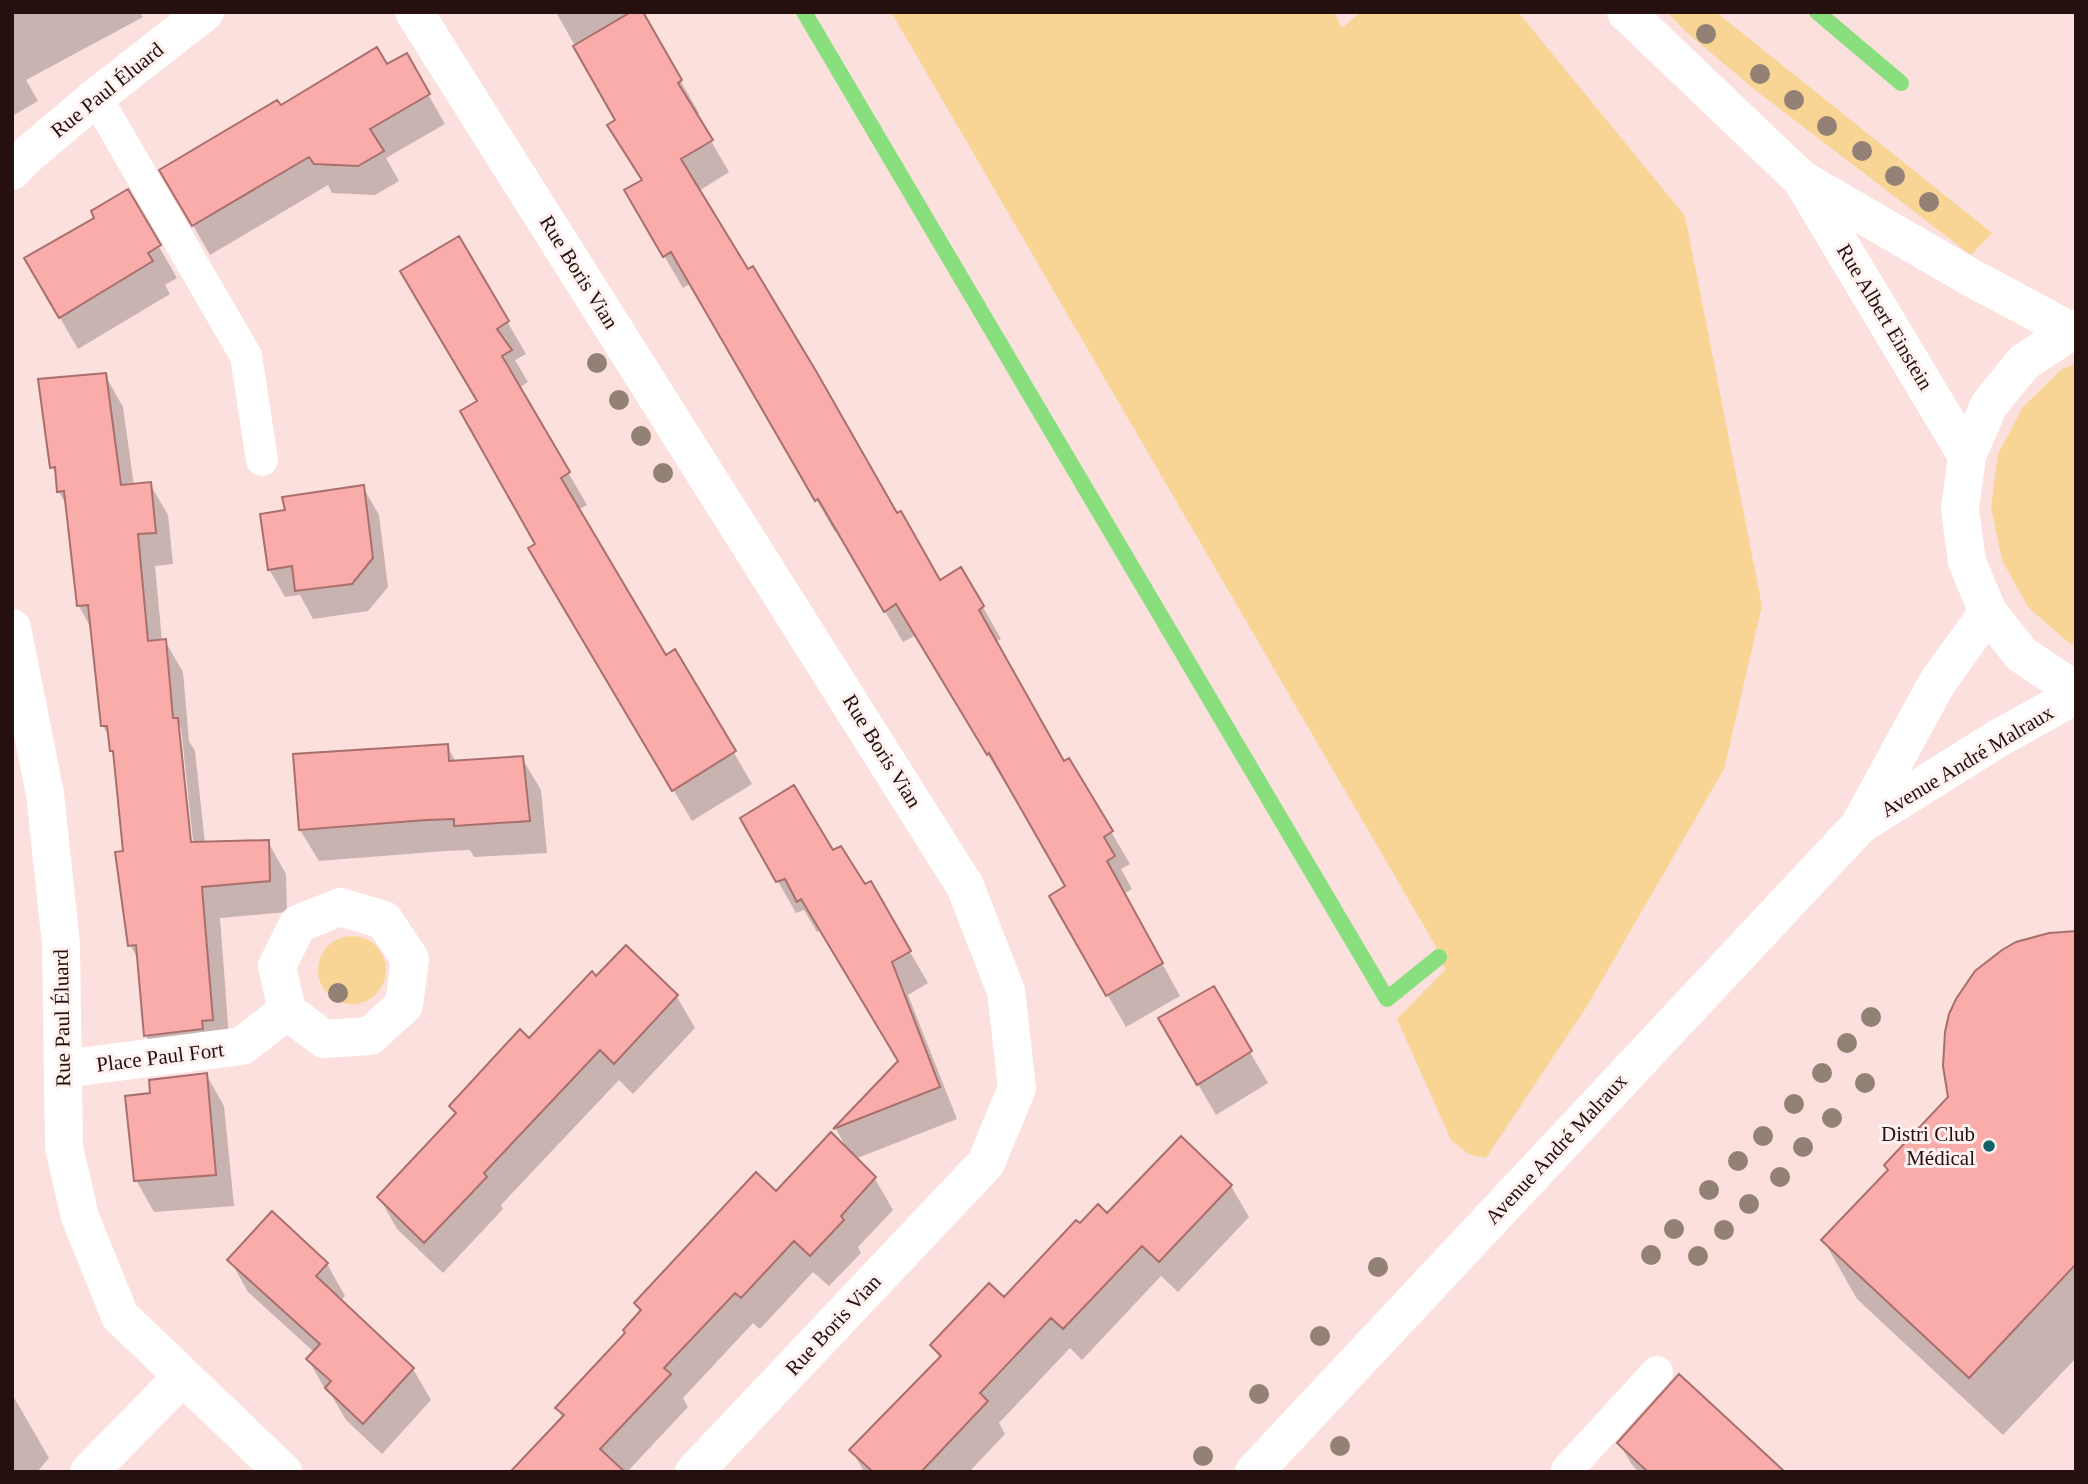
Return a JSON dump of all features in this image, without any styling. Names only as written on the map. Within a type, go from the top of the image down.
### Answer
[{"type":"street","name":"Rue Paul Éluard","points":[[12,171],[96,97],[205,12]]},
{"type":"street","name":"Rue Boris Vian","points":[[414,12],[965,886],[1006,991],[1017,1088],[986,1163],[694,1472]]},
{"type":"street","name":"Rue Albert Einstein","points":[[1626,12],[1801,179],[1970,277],[2073,329]]},
{"type":"street","name":"Rue Albert Einstein","points":[[1801,179],[1966,456]]},
{"type":"street","points":[[2073,329],[2024,362],[1989,405],[1966,456],[1960,509],[1967,562],[1988,612],[2021,654],[2076,693]]},
{"type":"street","name":"Avenue André Malraux","points":[[1254,1472],[1858,827],[1937,683],[1988,612]]},
{"type":"street","name":"Rue Paul Éluard","points":[[12,628],[45,794],[61,944],[64,1147],[79,1217],[120,1316],[183,1376]]},
{"type":"street","name":"Avenue André Malraux","points":[[1858,827],[1997,739],[2076,693]]},
{"type":"street","name":"Place Paul Fort","points":[[63,1069],[242,1046],[287,1011]]},
{"type":"street","points":[[89,1472],[183,1376],[283,1472]]},
{"type":"lane","points":[[96,97],[246,356],[262,460]]},
{"type":"lane","points":[[1569,1472],[1567,1470],[1657,1372]]},
{"type":"shaded area","points":[[891,12],[1334,12],[1342,28],[1361,12],[1518,12],[1685,216],[1762,606],[1724,769],[1587,1006],[1486,1158],[1468,1154],[1451,1140],[1397,1019],[1445,970],[1435,945]]},
{"type":"shaded area","points":[[1667,12],[1716,12],[1992,233],[1971,255],[1759,93],[1686,32]]},
{"type":"shaded area","points":[[2076,363],[2076,646],[2028,607],[2002,560],[1991,507],[1998,454],[2023,407],[2061,370]]},
{"type":"shaded area","points":[[352,936],[365,939],[376,946],[383,957],[386,970],[383,983],[376,994],[365,1001],[352,1004],[339,1001],[328,994],[321,983],[318,970],[321,957],[328,946],[339,939]]},
{"type":"building","points":[[631,12],[643,12],[682,80],[678,83],[713,140],[681,159],[748,269],[753,266],[897,513],[901,511],[940,580],[961,567],[984,606],[979,610],[1064,761],[1069,758],[1113,831],[1104,837],[1115,856],[1107,861],[1163,963],[1106,996],[1049,896],[1065,886],[989,753],[987,755],[896,604],[884,612],[818,499],[815,501],[671,252],[663,257],[624,190],[642,180],[607,125],[615,120],[573,46]]},
{"type":"building","points":[[377,47],[387,64],[407,53],[430,94],[370,129],[384,151],[358,166],[314,164],[309,157],[192,226],[159,170],[277,100],[281,105]]},
{"type":"building","points":[[128,189],[161,245],[148,253],[153,261],[59,318],[24,258],[94,218],[91,211]]},
{"type":"building","points":[[459,236],[509,321],[497,329],[512,350],[502,356],[570,472],[561,478],[666,655],[675,649],[736,751],[672,791],[528,548],[535,544],[460,411],[477,401],[400,271]]},
{"type":"building","points":[[106,373],[121,485],[151,482],[156,533],[138,534],[148,641],[166,639],[173,718],[178,718],[191,842],[269,840],[270,881],[202,887],[213,1020],[202,1021],[203,1029],[144,1036],[136,945],[128,946],[115,852],[123,851],[113,751],[110,751],[107,726],[101,726],[88,605],[77,606],[64,491],[57,492],[55,467],[50,468],[38,379]]},
{"type":"building","points":[[364,485],[373,558],[352,584],[295,591],[292,566],[268,570],[260,514],[285,510],[282,497]]},
{"type":"building","points":[[448,744],[449,761],[523,756],[530,821],[454,826],[454,819],[426,820],[299,830],[293,754]]},
{"type":"building","points":[[794,785],[833,850],[841,846],[865,884],[871,881],[911,951],[892,962],[940,1087],[833,1129],[898,1061],[801,899],[797,902],[785,879],[776,882],[740,818]]},
{"type":"building","name":"Distri Club Médical","points":[[2076,931],[2076,1264],[1969,1378],[1821,1240],[1888,1170],[1884,1165],[1948,1097],[1943,1066],[1945,1032],[1956,999],[1975,971],[2016,942],[2049,933]]},
{"type":"building","points":[[626,945],[678,995],[614,1064],[600,1050],[484,1173],[487,1177],[424,1243],[377,1197],[456,1113],[449,1106],[520,1029],[529,1038],[592,971],[596,976]]},
{"type":"building","points":[[1214,986],[1252,1051],[1197,1085],[1158,1018]]},
{"type":"building","points":[[207,1073],[216,1175],[134,1181],[125,1096],[150,1093],[149,1080]]},
{"type":"building","points":[[831,1132],[876,1177],[841,1216],[844,1220],[810,1256],[794,1241],[741,1298],[735,1293],[664,1368],[671,1374],[600,1449],[625,1472],[510,1472],[564,1415],[555,1408],[625,1333],[623,1330],[641,1310],[634,1303],[756,1172],[776,1191]]},
{"type":"building","points":[[1181,1136],[1232,1185],[1159,1262],[1142,1246],[1063,1329],[1051,1318],[980,1393],[988,1401],[921,1472],[873,1472],[849,1450],[941,1356],[930,1345],[989,1283],[1004,1297],[1076,1220],[1080,1223],[1098,1204],[1107,1213]]},
{"type":"building","points":[[272,1211],[328,1263],[316,1276],[414,1368],[363,1424],[325,1388],[331,1381],[306,1359],[320,1344],[227,1260]]},
{"type":"building","points":[[1679,1374],[1785,1472],[1648,1472],[1617,1443]]},
{"type":"waterway","points":[[804,12],[1387,999],[1439,957]]},
{"type":"waterway","points":[[1817,12],[1901,83]]},
{"type":"place","name":"Distri Club Médical","points":[[1989,1146]]}]
